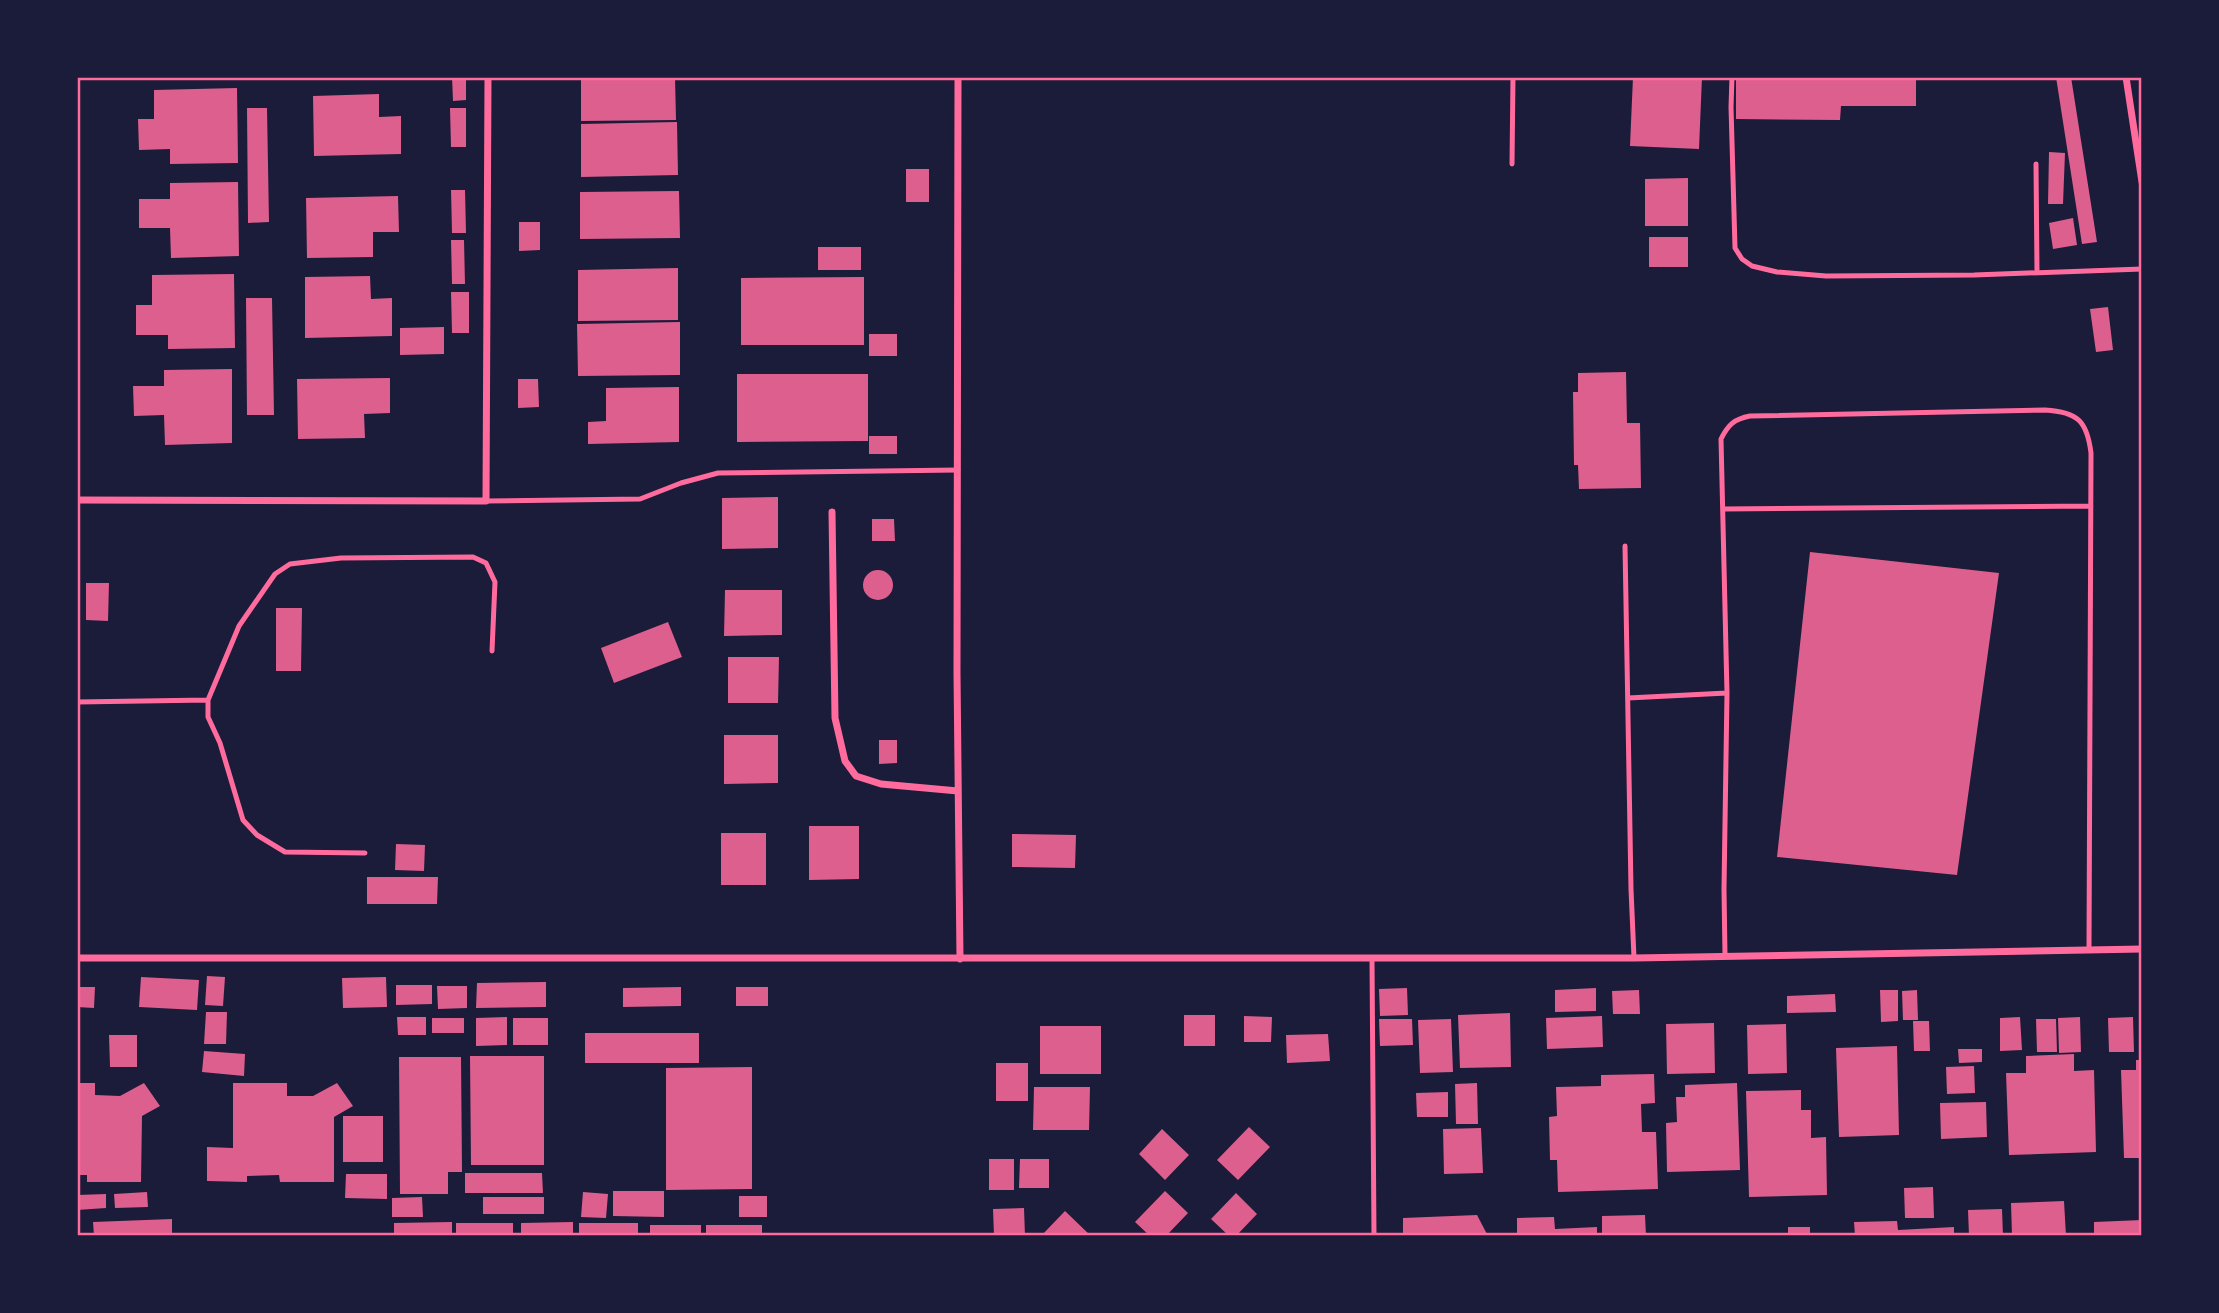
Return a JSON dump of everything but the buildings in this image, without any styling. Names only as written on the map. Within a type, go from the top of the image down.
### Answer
[{"type":"street","points":[[77,500],[486,501],[488,77]]},
{"type":"street","points":[[958,77],[960,959]]},
{"type":"street","points":[[2126,77],[2142,182]]},
{"type":"street","points":[[832,512],[835,718],[845,761],[856,776],[881,784],[958,791]]},
{"type":"street","points":[[77,958],[1634,958],[2142,949]]},
{"type":"lane","points":[[1512,164],[1513,77]]},
{"type":"lane","points":[[1732,77],[1735,248],[1742,259],[1752,266],[1776,272],[1826,276],[2142,269]]},
{"type":"lane","points":[[2036,164],[2038,273]]},
{"type":"lane","points":[[1725,956],[1727,693],[1721,439],[1727,427],[1737,419],[1750,416],[2045,410],[2063,411],[2079,420],[2089,435],[2091,453],[2088,950]]},
{"type":"lane","points":[[486,501],[640,499],[681,483],[718,473],[958,470]]},
{"type":"lane","points":[[1723,509],[2091,506]]},
{"type":"lane","points":[[1625,546],[1634,958]]},
{"type":"lane","points":[[365,853],[285,852],[257,835],[243,820],[220,743],[208,717],[208,700],[246,615],[275,574],[290,564],[341,558],[473,557],[486,563],[495,582],[492,651]]},
{"type":"lane","points":[[1628,698],[1727,693]]},
{"type":"lane","points":[[77,702],[208,700]]},
{"type":"lane","points":[[1372,959],[1374,1236]]}]
